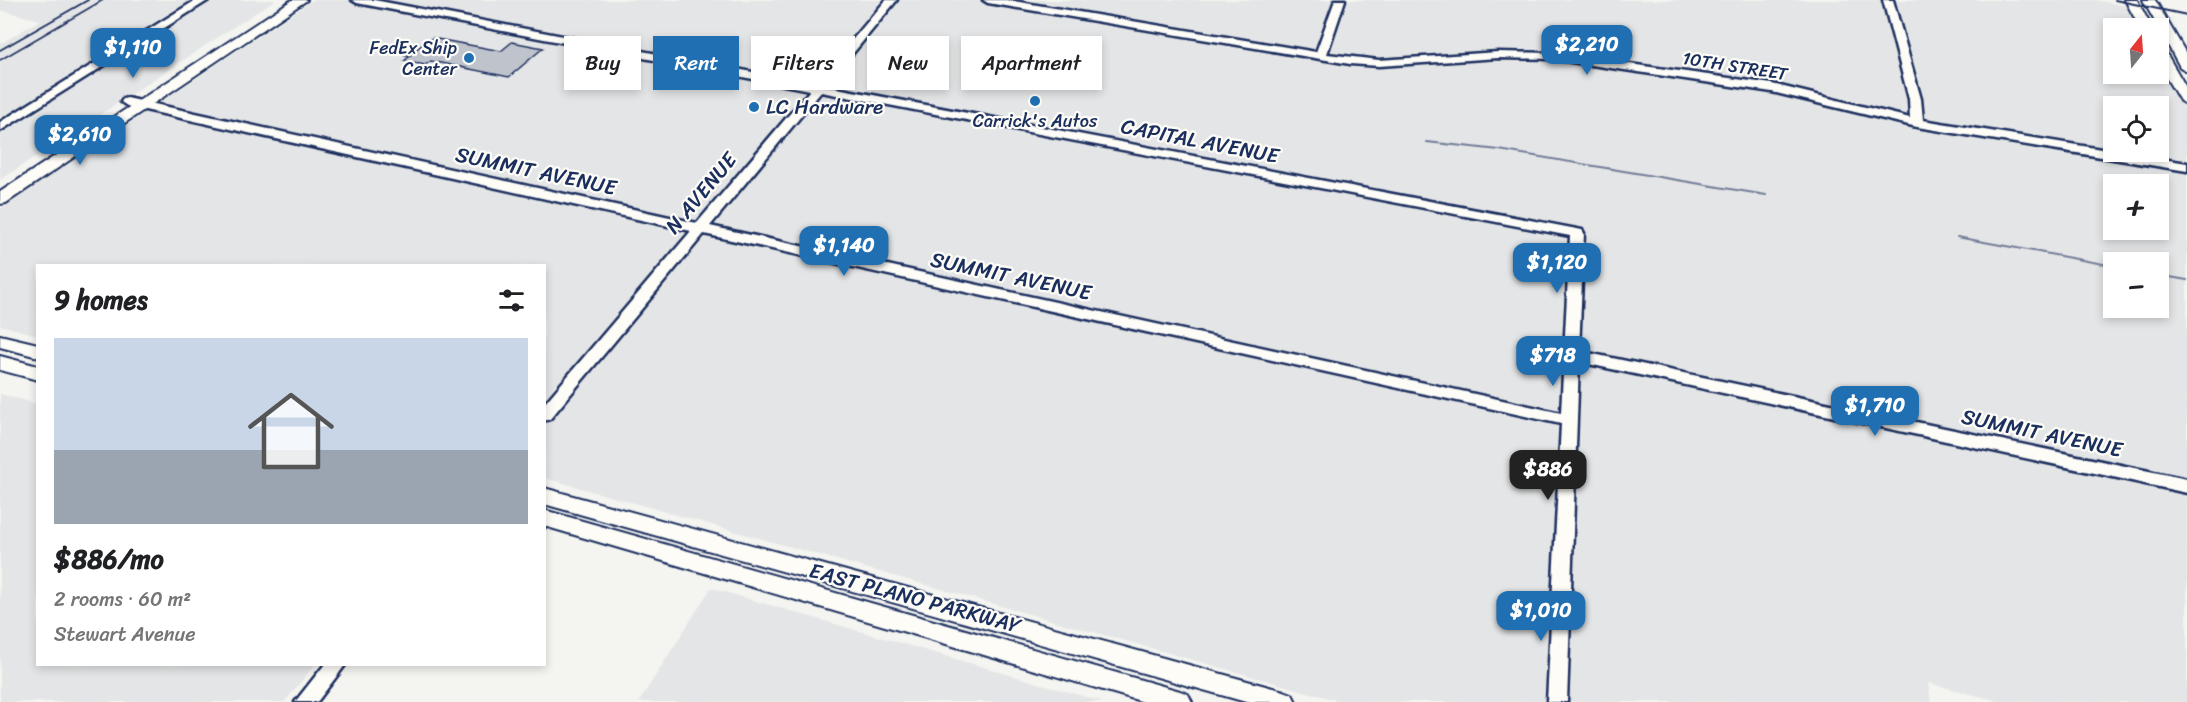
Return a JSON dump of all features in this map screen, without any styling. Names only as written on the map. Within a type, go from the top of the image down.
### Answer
[{"type":"main road","points":[[134,103],[283,0]]},
{"type":"main road","points":[[0,199],[5,186],[301,0]]},
{"type":"main road","points":[[2131,0],[2141,18]]},
{"type":"main road","points":[[2149,0],[2185,63]]},
{"type":"main road","points":[[2169,57],[2185,63]]},
{"type":"main road","points":[[2169,69],[2187,101]]},
{"type":"main road","points":[[0,341],[36,350]]},
{"type":"main road","points":[[0,363],[36,372]]},
{"type":"main road","name":"EAST PLANO PARKWAY","points":[[546,497],[1284,702]]},
{"type":"main road","name":"EAST PLANO PARKWAY","points":[[546,519],[900,619],[1180,702]]},
{"type":"main road","points":[[645,547],[659,527]]},
{"type":"main road","points":[[729,571],[742,550]]},
{"type":"main road","points":[[900,619],[911,598]]},
{"type":"main road","points":[[1137,689],[1146,662]]},
{"type":"street","points":[[0,127],[204,0]]},
{"type":"street","name":"CAPITAL AVENUE","points":[[357,0],[751,75]]},
{"type":"street","name":"N AVENUE","points":[[855,45],[892,0]]},
{"type":"street","name":"10TH STREET","points":[[988,0],[1320,56],[1379,63],[1498,54],[1551,56],[1772,88],[1917,123],[2187,167]]},
{"type":"street","points":[[1320,56],[1340,0]]},
{"type":"street","points":[[1888,0],[1915,99],[1917,123]]},
{"type":"street","name":"N AVENUE","points":[[546,414],[817,90]]},
{"type":"street","name":"CAPITAL AVENUE","points":[[829,90],[1577,233],[1570,356]]},
{"type":"street","name":"SUMMIT AVENUE","points":[[134,103],[1568,420]]},
{"type":"street","points":[[1557,702],[1570,356]]},
{"type":"street","name":"SUMMIT AVENUE","points":[[1570,356],[2187,486]]},
{"type":"street","points":[[305,702],[335,666]]},
{"type":"shaded area","points":[[0,0],[275,0],[0,180],[0,44],[40,20],[0,10]]},
{"type":"shaded area","points":[[313,0],[2095,0],[2126,6],[2133,18],[2103,18],[2103,84],[2169,82],[2187,115],[2187,702],[2002,702],[1928,683],[1931,702],[1343,702],[546,478],[546,264],[36,264],[36,335],[0,325],[0,209]]},
{"type":"shaded area","points":[[0,394],[36,404],[36,666],[314,666],[284,702],[0,702]]},
{"type":"shaded area","points":[[711,588],[1103,702],[639,702]]},
{"type":"building","name":"FedEx Ship Center","points":[[432,38],[501,51],[512,42],[543,48],[509,77],[431,61],[425,65],[404,61],[410,56],[406,56]]},
{"type":"waterway","points":[[1427,142],[1499,150],[1766,195]]},
{"type":"waterway","points":[[1957,237],[2103,264]]},
{"type":"waterway","points":[[2169,277],[2187,280]]},
{"type":"tram line","points":[[0,60],[103,0]]},
{"type":"railway","points":[[0,50],[88,0]]},
{"type":"railway","points":[[2115,0],[2187,15]]},
{"type":"place","name":"FedEx Ship Center","points":[[469,58]]},
{"type":"place","name":"Carrick's Autos","points":[[1035,101]]},
{"type":"place","name":"LC Hardware","points":[[754,107]]}]
